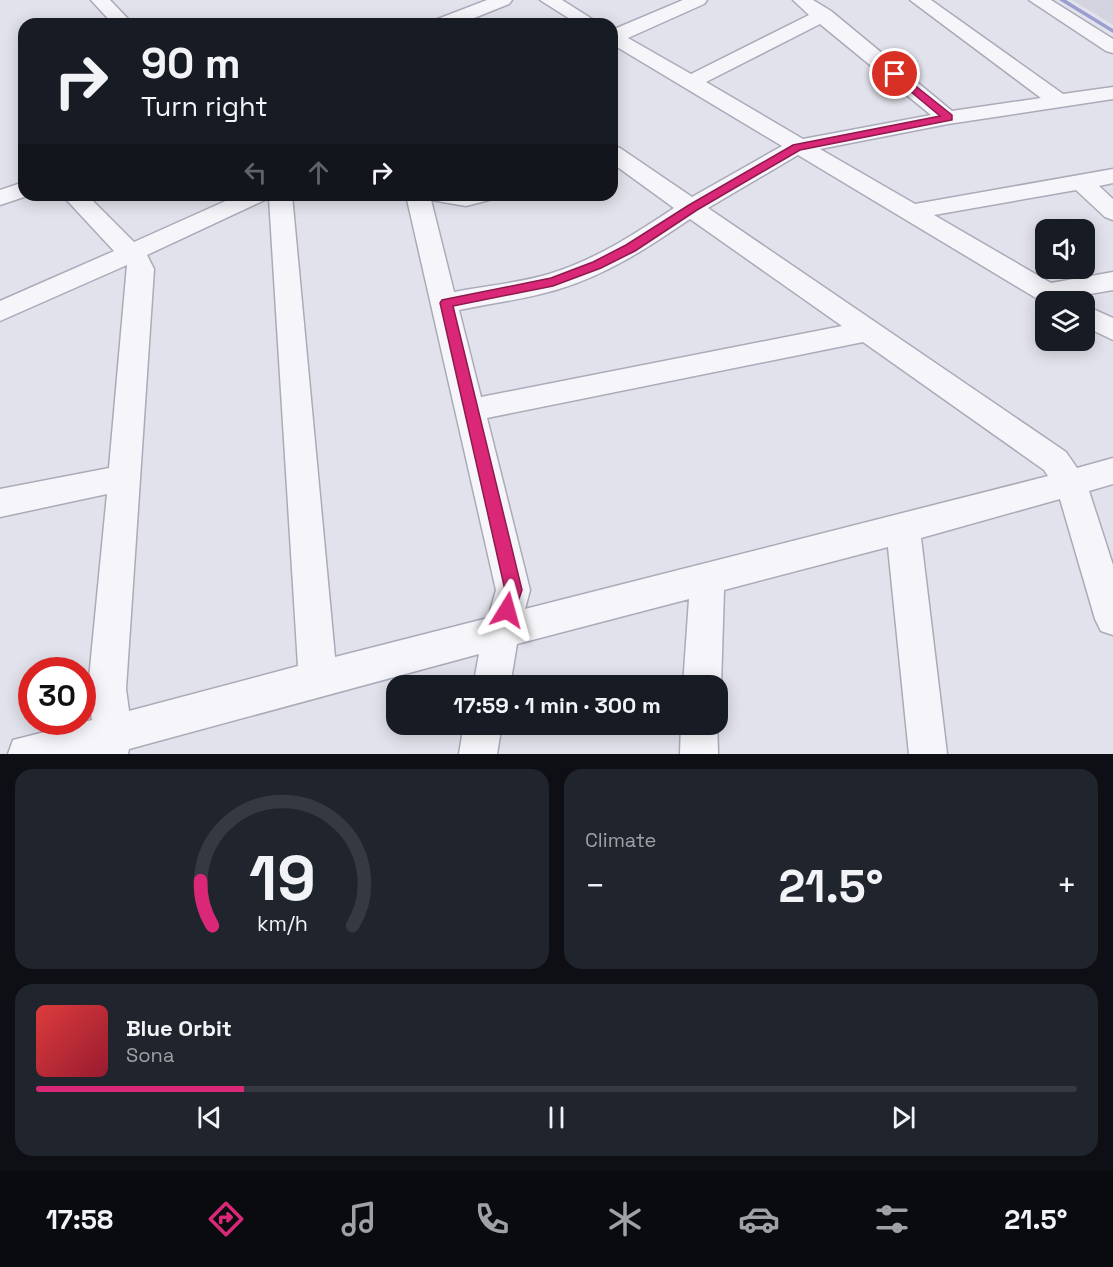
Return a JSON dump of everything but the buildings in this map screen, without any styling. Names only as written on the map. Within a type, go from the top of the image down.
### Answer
[{"type":"street","points":[[100,0],[118,18]]},
{"type":"street","points":[[457,18],[503,0]]},
{"type":"street","points":[[549,0],[580,18]]},
{"type":"street","points":[[618,35],[699,0]]},
{"type":"street","points":[[802,0],[824,15],[948,117]]},
{"type":"street","points":[[919,0],[1059,101]]},
{"type":"street","points":[[1038,0],[1113,47]]},
{"type":"street","points":[[691,82],[824,15]]},
{"type":"street","points":[[618,40],[796,147],[1045,291]]},
{"type":"street","points":[[446,303],[553,282],[597,265],[630,248],[693,207],[796,147],[948,117],[1113,93]]},
{"type":"street","points":[[618,157],[1055,461],[1071,484],[1113,619]]},
{"type":"street","points":[[910,212],[1113,176]]},
{"type":"street","points":[[1081,182],[1113,212]]},
{"type":"street","points":[[0,198],[18,191]]},
{"type":"street","points":[[80,201],[138,261],[141,269],[107,690],[111,744]]},
{"type":"street","points":[[0,312],[246,201]]},
{"type":"street","points":[[280,201],[316,637],[317,678]]},
{"type":"street","points":[[420,201],[472,410],[513,590],[493,675]]},
{"type":"street","points":[[1077,291],[1113,281]]},
{"type":"street","points":[[1095,320],[1113,330]]},
{"type":"street","points":[[472,410],[867,331]]},
{"type":"street","points":[[27,754],[111,744],[317,678],[903,529],[1113,471]]},
{"type":"street","points":[[0,503],[123,478]]},
{"type":"street","points":[[903,529],[928,754]]},
{"type":"street","points":[[703,675],[707,577]]},
{"type":"street","points":[[478,754],[481,735]]},
{"type":"street","points":[[699,754],[700,735]]},
{"type":"shaded area","points":[[1072,0],[1113,0],[1113,25]]},
{"type":"waterway","points":[[1062,0],[1113,31]]},
{"type":"route","points":[[507,610],[513,590],[446,303],[553,282],[597,265],[630,248],[693,207],[796,147],[948,117],[895,74]]}]
